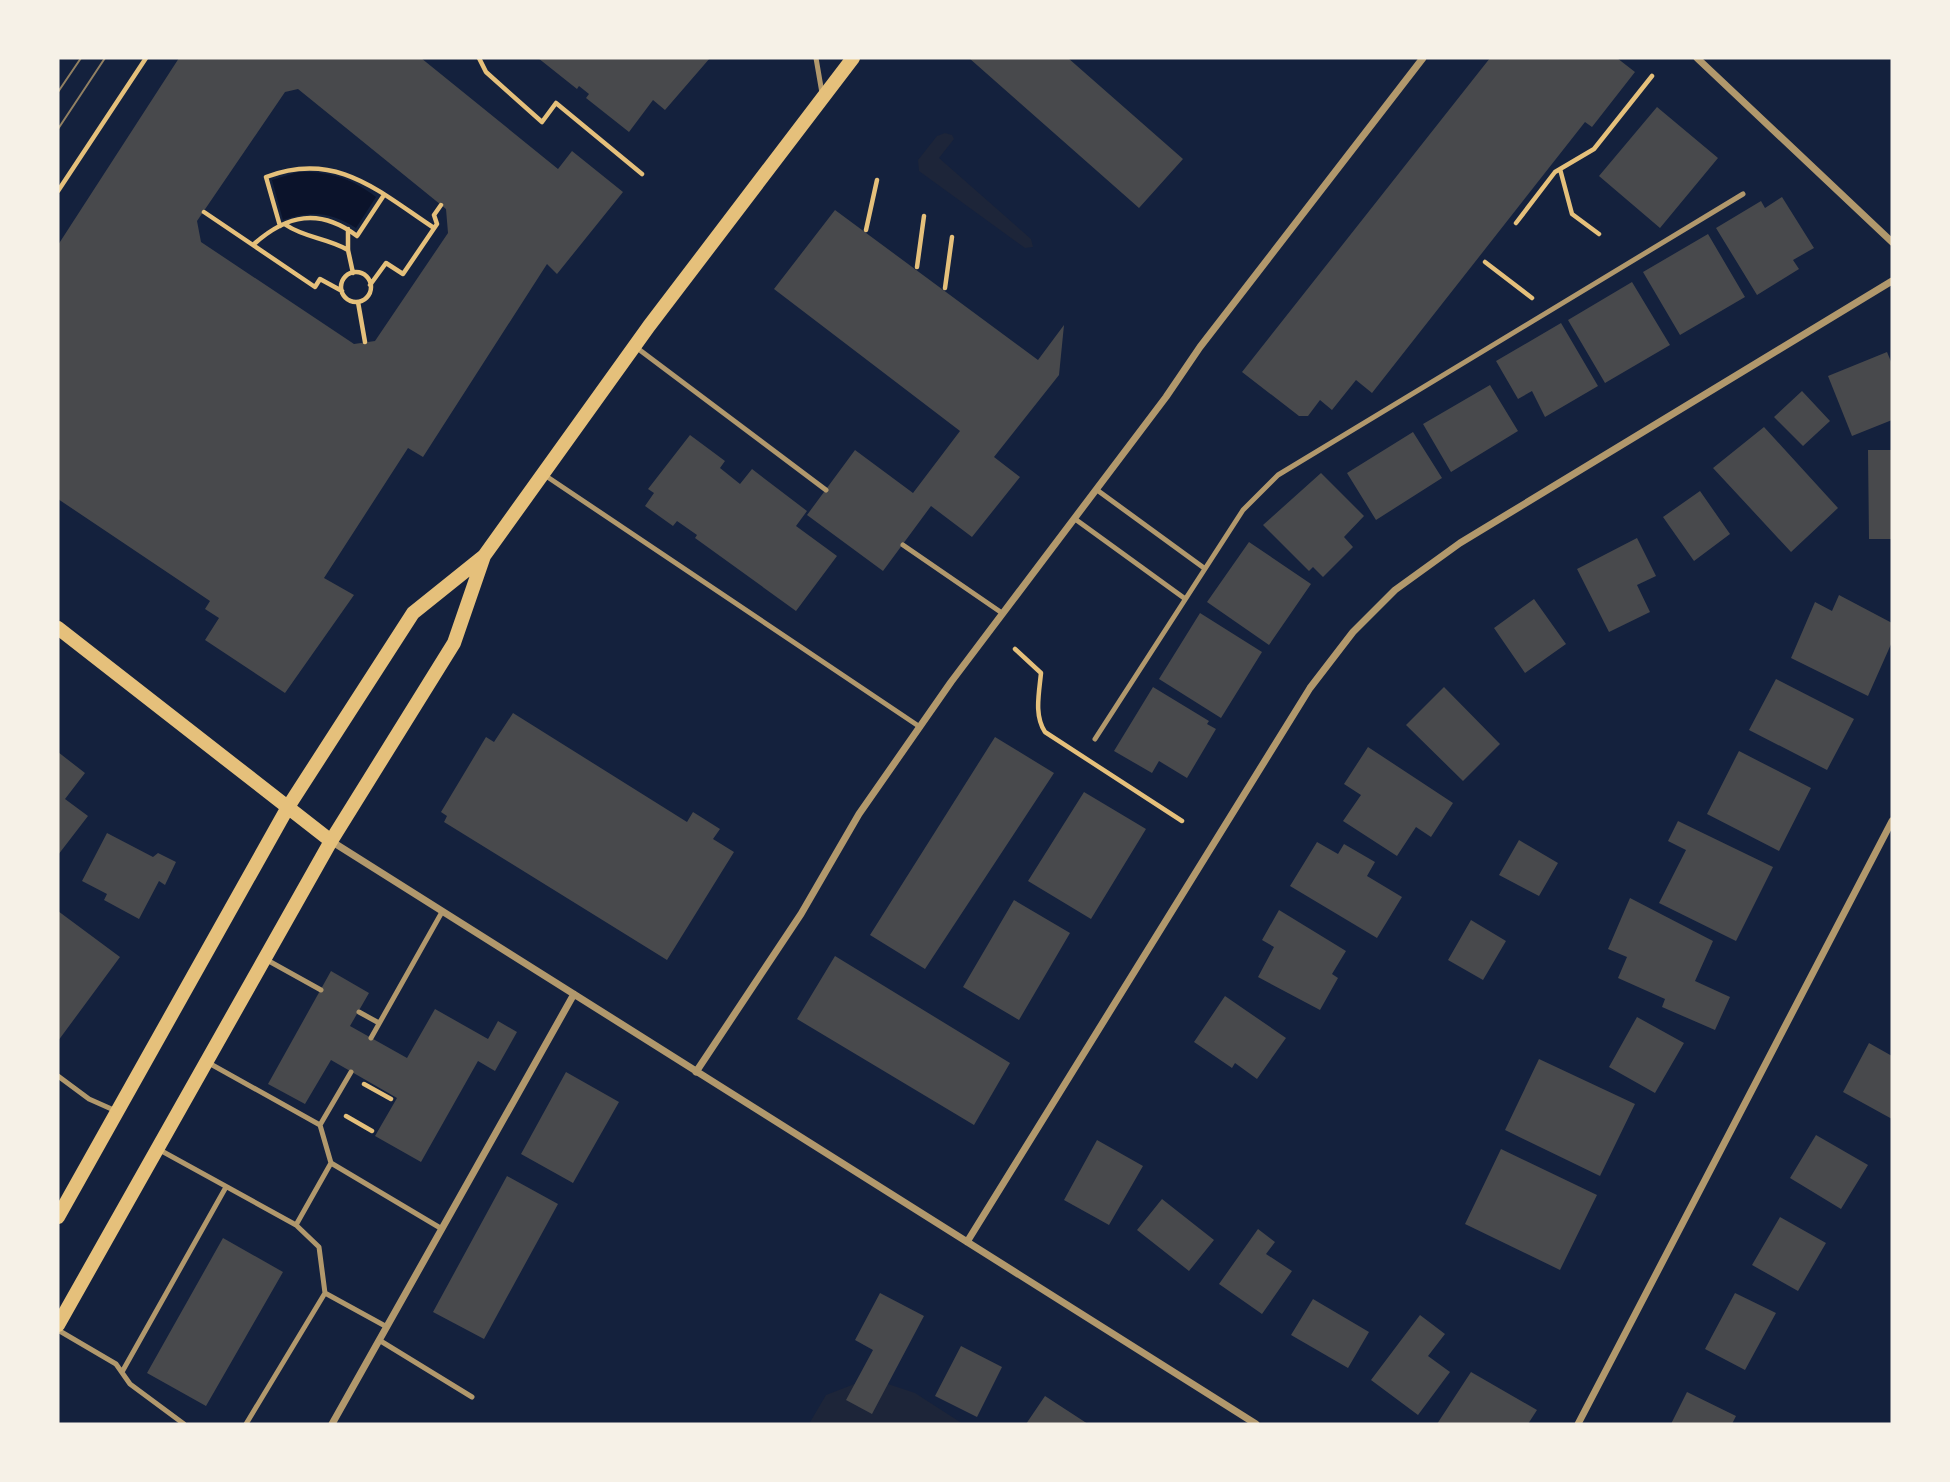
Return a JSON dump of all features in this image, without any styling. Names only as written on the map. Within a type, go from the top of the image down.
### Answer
[{"type":"main road","points":[[58,1217],[288,807],[413,613],[484,556],[635,346],[853,58]]},
{"type":"main road","points":[[58,1327],[331,841],[454,643],[484,556]]},
{"type":"main road","points":[[58,628],[331,841]]},
{"type":"street","points":[[696,1072],[801,914],[859,814],[920,727],[1002,613],[1166,397],[1200,346],[1423,58]]},
{"type":"street","points":[[1697,58],[1892,242]]},
{"type":"street","points":[[967,1242],[1310,688],[1362,624],[1395,590],[1460,543],[1892,281]]},
{"type":"street","points":[[1578,1424],[1892,821]]},
{"type":"street","points":[[331,841],[1256,1424]]},
{"type":"street","points":[[332,1424],[574,995]]},
{"type":"lane","points":[[816,58],[823,97]]},
{"type":"lane","points":[[1095,739],[1243,510],[1278,475],[1743,194]]},
{"type":"lane","points":[[635,346],[825,490]]},
{"type":"lane","points":[[543,474],[920,727]]},
{"type":"lane","points":[[1097,490],[1204,568]]},
{"type":"lane","points":[[1075,519],[1184,598]]},
{"type":"lane","points":[[903,545],[1002,613]]},
{"type":"lane","points":[[370,1038],[442,912]]},
{"type":"lane","points":[[264,959],[321,990]]},
{"type":"lane","points":[[359,1012],[379,1023]]},
{"type":"lane","points":[[206,1061],[320,1125],[331,1163],[442,1229]]},
{"type":"lane","points":[[320,1125],[350,1074]]},
{"type":"lane","points":[[58,1076],[89,1099],[116,1111]]},
{"type":"lane","points":[[157,1149],[296,1225],[319,1247],[326,1293],[246,1424]]},
{"type":"lane","points":[[296,1225],[331,1163]]},
{"type":"lane","points":[[122,1372],[226,1187]]},
{"type":"lane","points":[[326,1293],[387,1327]]},
{"type":"lane","points":[[58,1327],[116,1364],[130,1384],[184,1424]]},
{"type":"lane","points":[[379,1340],[472,1397]]},
{"type":"path","points":[[58,191],[146,58]]},
{"type":"path","points":[[479,58],[486,72],[542,122],[556,103],[642,174]]},
{"type":"path","points":[[1516,223],[1555,172],[1594,149],[1652,76]]},
{"type":"path","points":[[348,250],[336,243],[296,232],[282,225],[266,177],[285,169],[305,167],[327,168],[347,174],[434,228]]},
{"type":"path","points":[[1560,169],[1572,214],[1599,234]]},
{"type":"path","points":[[866,230],[877,180]]},
{"type":"path","points":[[253,244],[265,233],[282,225],[312,217],[326,218],[357,236],[384,195]]},
{"type":"path","points":[[370,285],[386,263],[403,274],[437,224],[435,215],[441,205]]},
{"type":"path","points":[[204,212],[315,287],[320,279],[342,291]]},
{"type":"path","points":[[917,267],[924,216]]},
{"type":"path","points":[[348,229],[348,250],[353,273]]},
{"type":"path","points":[[945,288],[952,237]]},
{"type":"path","points":[[1485,262],[1549,311]]},
{"type":"path","points":[[359,271],[369,278],[370,285],[372,292],[367,299],[352,303],[342,295],[340,281],[346,273],[359,271]]},
{"type":"path","points":[[358,302],[365,342]]},
{"type":"path","points":[[350,1074],[391,1099]]},
{"type":"path","points":[[331,1108],[372,1131]]},
{"type":"shaded area","points":[[945,133],[952,135],[954,139],[939,158],[1031,239],[1033,247],[1025,248],[919,171],[918,160],[937,136]]},
{"type":"shaded area","points":[[298,172],[339,177],[376,197],[356,228],[321,214],[283,220],[272,180]]},
{"type":"shaded area","points":[[870,1378],[915,1393],[963,1424],[809,1424],[826,1395]]},
{"type":"building","points":[[179,58],[421,58],[558,169],[572,151],[623,192],[557,274],[547,264],[423,457],[408,448],[324,578],[354,595],[285,693],[205,640],[219,618],[205,609],[210,601],[58,499],[58,245]],"holes":[[[298,89],[446,209],[448,233],[375,341],[354,344],[201,242],[197,221],[285,92]]]},
{"type":"building","points":[[538,58],[710,58],[665,110],[653,100],[629,132],[586,98],[589,94],[579,86],[577,89]]},
{"type":"building","points":[[969,58],[1068,58],[1183,159],[1139,208]]},
{"type":"building","points":[[1490,58],[1617,58],[1635,72],[1592,127],[1585,122],[1372,393],[1356,380],[1332,410],[1320,400],[1308,416],[1299,416],[1242,372]]},
{"type":"building","points":[[1657,107],[1718,158],[1660,228],[1599,176]]},
{"type":"building","points":[[1782,197],[1814,248],[1793,260],[1799,269],[1757,295],[1716,228],[1761,201],[1765,208]]},
{"type":"building","points":[[835,210],[1038,360],[1064,325],[1059,375],[994,457],[1020,477],[972,537],[931,506],[883,571],[807,515],[855,450],[913,493],[960,431],[774,289]]},
{"type":"building","points":[[1708,234],[1745,297],[1680,335],[1643,272]]},
{"type":"building","points":[[1632,282],[1670,345],[1605,383],[1568,320]]},
{"type":"building","points":[[1561,323],[1598,386],[1545,417],[1532,391],[1518,399],[1496,361]]},
{"type":"building","points":[[1887,352],[1892,364],[1892,420],[1852,436],[1828,376]]},
{"type":"building","points":[[1490,385],[1518,431],[1451,472],[1423,424]]},
{"type":"building","points":[[1802,391],[1830,421],[1803,446],[1774,417]]},
{"type":"building","points":[[1764,427],[1838,508],[1791,552],[1713,468]]},
{"type":"building","points":[[1413,432],[1442,478],[1376,520],[1347,473]]},
{"type":"building","points":[[690,435],[725,461],[720,468],[740,484],[752,469],[807,511],[796,526],[837,556],[796,611],[695,538],[697,535],[677,521],[673,526],[645,506],[654,493],[648,489]]},
{"type":"building","points":[[1868,450],[1892,450],[1892,539],[1869,539]]},
{"type":"building","points":[[1321,473],[1364,516],[1344,537],[1353,547],[1323,577],[1313,567],[1309,571],[1263,525]]},
{"type":"building","points":[[1700,491],[1730,534],[1694,561],[1663,517]]},
{"type":"building","points":[[1637,538],[1656,576],[1637,585],[1650,612],[1609,632],[1577,569]]},
{"type":"building","points":[[1249,542],[1311,584],[1269,645],[1207,602]]},
{"type":"building","points":[[1839,595],[1892,623],[1892,642],[1868,696],[1791,658],[1815,602],[1832,611]]},
{"type":"building","points":[[1534,599],[1566,644],[1525,673],[1494,628]]},
{"type":"building","points":[[1200,613],[1262,652],[1221,718],[1159,679]]},
{"type":"building","points":[[1776,679],[1854,719],[1827,770],[1749,730]]},
{"type":"building","points":[[1153,687],[1209,721],[1207,724],[1216,729],[1187,778],[1159,761],[1152,773],[1114,751]]},
{"type":"building","points":[[1444,687],[1500,744],[1463,781],[1406,725]]},
{"type":"building","points":[[513,713],[687,822],[693,812],[720,829],[713,839],[734,852],[667,960],[444,822],[447,816],[441,812],[486,737],[494,742]]},
{"type":"building","points":[[995,737],[1054,773],[925,969],[870,935]]},
{"type":"building","points":[[1368,747],[1453,803],[1431,837],[1416,827],[1397,856],[1343,821],[1361,795],[1344,784]]},
{"type":"building","points":[[1739,751],[1811,788],[1779,851],[1707,814]]},
{"type":"building","points":[[58,752],[85,773],[65,799],[88,816],[58,855]]},
{"type":"building","points":[[1084,792],[1146,829],[1091,919],[1028,881]]},
{"type":"building","points":[[1678,821],[1773,867],[1736,941],[1659,903],[1686,850],[1668,841]]},
{"type":"building","points":[[107,833],[153,857],[158,853],[176,862],[165,885],[159,881],[139,919],[104,900],[107,894],[82,881]]},
{"type":"building","points":[[1519,840],[1558,863],[1539,896],[1499,875]]},
{"type":"building","points":[[1317,842],[1338,854],[1344,844],[1375,862],[1367,876],[1402,897],[1377,938],[1290,886]]},
{"type":"building","points":[[1630,898],[1713,941],[1695,981],[1730,997],[1715,1030],[1662,1007],[1665,999],[1618,978],[1627,957],[1608,949]]},
{"type":"building","points":[[1014,900],[1070,933],[1019,1020],[963,987]]},
{"type":"building","points":[[1279,910],[1346,951],[1332,974],[1338,978],[1320,1010],[1258,977],[1274,947],[1262,940]]},
{"type":"building","points":[[58,911],[120,957],[58,1041]]},
{"type":"building","points":[[1471,920],[1506,941],[1483,980],[1448,960]]},
{"type":"building","points":[[835,956],[1010,1063],[974,1125],[797,1019]]},
{"type":"building","points":[[331,971],[369,993],[350,1026],[407,1058],[435,1009],[488,1039],[498,1021],[517,1032],[495,1071],[478,1061],[421,1162],[375,1136],[397,1098],[331,1060],[305,1104],[268,1084]]},
{"type":"building","points":[[1225,996],[1286,1038],[1257,1079],[1235,1063],[1232,1068],[1194,1042]]},
{"type":"building","points":[[1637,1017],[1684,1043],[1655,1093],[1609,1067]]},
{"type":"building","points":[[1869,1043],[1892,1056],[1892,1119],[1843,1092]]},
{"type":"building","points":[[1539,1059],[1635,1104],[1600,1176],[1505,1130]]},
{"type":"building","points":[[566,1072],[619,1102],[573,1183],[521,1154]]},
{"type":"building","points":[[1816,1135],[1868,1165],[1841,1209],[1790,1178]]},
{"type":"building","points":[[1097,1140],[1143,1166],[1109,1225],[1064,1200]]},
{"type":"building","points":[[1501,1149],[1597,1195],[1560,1270],[1465,1224]]},
{"type":"building","points":[[507,1176],[558,1204],[484,1339],[433,1312]]},
{"type":"building","points":[[1162,1199],[1214,1240],[1189,1271],[1137,1230]]},
{"type":"building","points":[[1780,1217],[1826,1243],[1798,1291],[1752,1265]]},
{"type":"building","points":[[1258,1229],[1275,1242],[1266,1254],[1292,1271],[1262,1314],[1219,1284]]},
{"type":"building","points":[[223,1238],[283,1272],[206,1406],[147,1373]]},
{"type":"building","points":[[880,1293],[924,1316],[872,1414],[846,1400],[873,1350],[855,1340]]},
{"type":"building","points":[[1735,1293],[1776,1313],[1745,1370],[1705,1349]]},
{"type":"building","points":[[1313,1299],[1369,1332],[1348,1368],[1291,1335]]},
{"type":"building","points":[[1420,1315],[1445,1334],[1428,1356],[1450,1372],[1418,1415],[1371,1380]]},
{"type":"building","points":[[961,1346],[1002,1367],[977,1417],[935,1396]]},
{"type":"building","points":[[1471,1372],[1537,1410],[1528,1424],[1437,1424]]},
{"type":"building","points":[[1687,1392],[1736,1416],[1732,1424],[1671,1424]]},
{"type":"building","points":[[1045,1396],[1088,1424],[1026,1424]]},
{"type":"tram line","points":[[58,92],[81,58]]},
{"type":"tram line","points":[[58,129],[105,58]]}]
